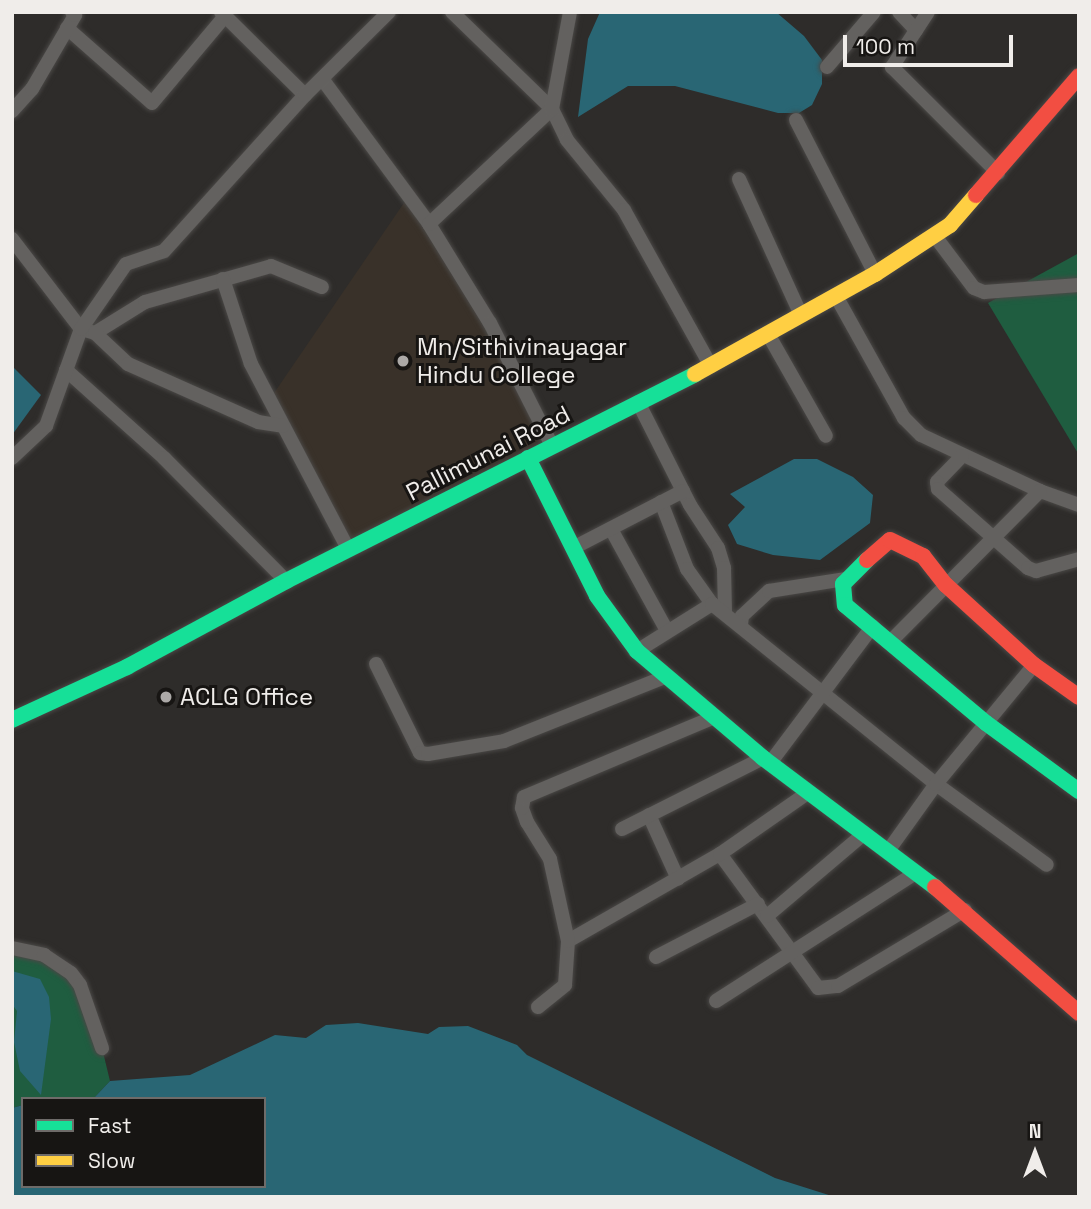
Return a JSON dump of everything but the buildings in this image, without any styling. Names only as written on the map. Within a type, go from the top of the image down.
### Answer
[{"type":"street","points":[[12,111],[32,89],[67,28],[72,12]]},
{"type":"street","points":[[12,458],[46,426],[66,370],[126,264],[164,251],[305,95],[389,12]]},
{"type":"street","points":[[452,12],[552,109],[567,140],[624,210],[711,366]]},
{"type":"street","points":[[429,224],[552,109],[570,12]]},
{"type":"street","points":[[827,67],[874,12]]},
{"type":"street","points":[[899,12],[916,30]]},
{"type":"street","points":[[928,12],[892,67],[998,173]]},
{"type":"street","points":[[67,28],[152,103],[223,14],[305,95]]},
{"type":"street","name":"Pallimunai Road","points":[[12,720],[127,667],[348,549],[711,366],[875,274],[950,225],[998,173],[1079,76]]},
{"type":"street","points":[[323,80],[429,224],[490,323],[552,446]]},
{"type":"street","points":[[796,120],[875,274]]},
{"type":"street","points":[[739,178],[801,315]]},
{"type":"street","points":[[934,235],[974,288],[984,292],[1079,285]]},
{"type":"street","points":[[12,239],[88,331],[128,364],[258,422],[283,426]]},
{"type":"street","points":[[88,331],[145,302],[271,266],[322,287]]},
{"type":"street","points":[[223,279],[251,364],[348,549]]},
{"type":"street","points":[[836,296],[904,418],[921,435],[1040,491],[1079,505]]},
{"type":"street","points":[[768,334],[826,436]]},
{"type":"street","points":[[66,370],[164,458],[286,581]]},
{"type":"street","points":[[638,402],[682,491],[718,548],[724,568],[725,612]]},
{"type":"street","points":[[962,456],[937,487],[1036,570],[1079,559]]},
{"type":"street","points":[[528,458],[597,596],[637,651],[766,760],[965,911],[1079,1013]]},
{"type":"street","points":[[572,548],[682,491]]},
{"type":"street","points":[[892,640],[946,585],[997,539],[1040,491]]},
{"type":"street","points":[[661,502],[687,569],[712,604],[936,784],[1047,865]]},
{"type":"street","points":[[611,529],[666,629]]},
{"type":"street","points":[[741,625],[742,616],[769,591],[851,573],[887,543],[923,556],[946,585],[1034,665],[1079,697]]},
{"type":"street","points":[[851,573],[845,606],[892,640],[986,723],[1079,791]]},
{"type":"street","points":[[637,651],[666,629],[712,604]]},
{"type":"street","points":[[622,829],[766,760],[825,694],[873,626]]},
{"type":"street","points":[[376,664],[420,753],[428,754],[504,741],[665,677]]},
{"type":"street","points":[[888,850],[936,784],[1034,665]]},
{"type":"street","points":[[538,1007],[565,985],[568,941],[550,859],[527,822],[522,808],[524,797],[714,718]]},
{"type":"street","points":[[568,941],[720,854],[809,792]]},
{"type":"street","points":[[649,815],[677,878]]},
{"type":"street","points":[[656,957],[762,910],[864,833]]},
{"type":"street","points":[[720,854],[818,988],[838,986],[965,911]]},
{"type":"street","points":[[716,1001],[914,874]]},
{"type":"street","points":[[12,948],[44,955],[71,973],[80,985],[102,1048]]},
{"type":"shaded area","name":"Mn/Sithivinayagar Hindu College","points":[[408,197],[429,224],[552,446],[348,549],[270,399]]},
{"type":"green space","points":[[1079,253],[1079,455],[988,303]]},
{"type":"green space","points":[[12,948],[71,973],[102,1048],[110,1081],[95,1097],[21,1097],[21,1106],[12,1108]]},
{"type":"water","points":[[600,12],[776,12],[804,36],[822,60],[822,84],[812,105],[799,113],[778,113],[675,86],[628,86],[578,117],[588,39]]},
{"type":"water","points":[[12,366],[41,395],[12,435]]},
{"type":"water","points":[[794,459],[817,459],[853,477],[873,495],[870,523],[820,560],[773,555],[737,544],[728,525],[745,507],[730,494]]},
{"type":"water","points":[[12,971],[40,979],[49,997],[51,1019],[41,1095],[20,1071],[14,1042],[17,1011],[12,1004]]},
{"type":"water","points":[[358,1023],[428,1034],[439,1027],[468,1026],[517,1045],[527,1055],[775,1178],[835,1197],[12,1197],[12,1108],[21,1106],[21,1188],[266,1188],[266,1097],[95,1097],[110,1081],[190,1075],[275,1035],[306,1038],[326,1025]]},
{"type":"traffic: fast","points":[[12,720],[127,667],[286,581],[695,374]]},
{"type":"traffic: fast","points":[[528,458],[597,596],[637,651],[763,758],[935,887]]},
{"type":"traffic: fast","points":[[867,560],[843,584],[845,605],[986,723],[1079,791]]},
{"type":"traffic: slow","points":[[695,374],[875,274],[950,225],[976,195]]},
{"type":"traffic: jam","points":[[976,195],[1079,76]]},
{"type":"traffic: jam","points":[[867,560],[890,540],[923,556],[946,585],[1034,665],[1079,697]]},
{"type":"traffic: jam","points":[[935,887],[1079,1013]]},
{"type":"place","name":"Mn/Sithivinayagar Hindu College","points":[[403,361]]},
{"type":"place","name":"ACLG Office","points":[[166,697]]}]
